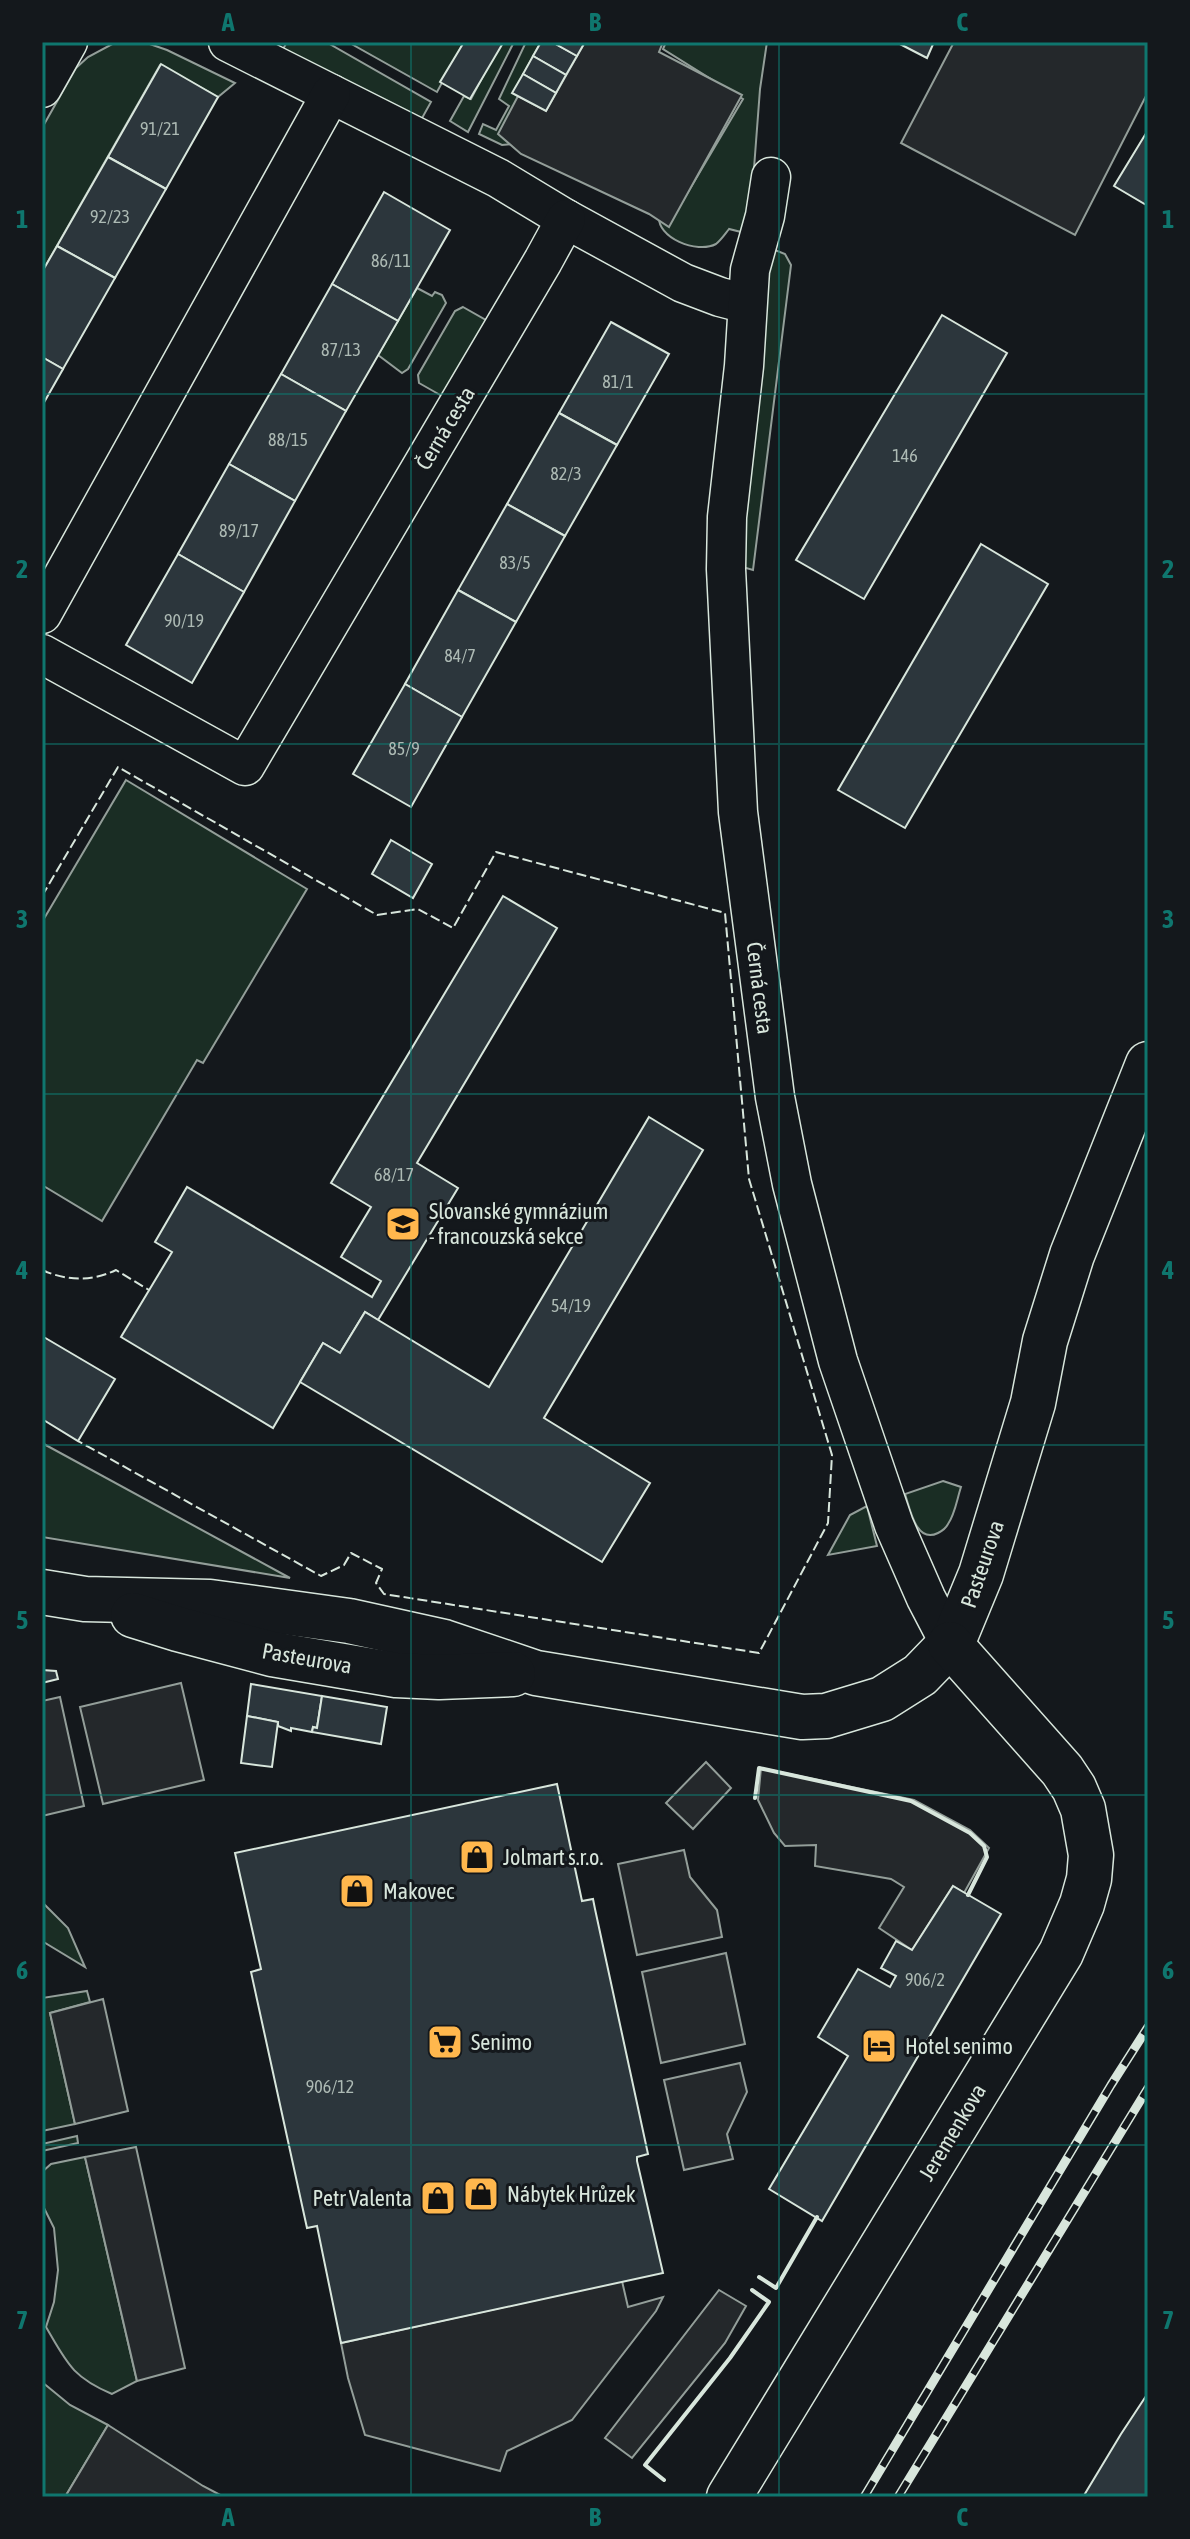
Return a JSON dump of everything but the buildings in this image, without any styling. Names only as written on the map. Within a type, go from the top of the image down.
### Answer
[{"type":"main road","name":"Pasteurova","points":[[42,1592],[85,1599],[210,1602],[349,1621],[444,1642],[536,1673],[802,1717],[826,1716],[882,1699],[920,1675],[950,1644],[968,1610],[1033,1403],[1045,1341],[1072,1255],[1148,1064]]},
{"type":"main road","name":"Jeremenkova","points":[[729,2497],[1061,1953],[1089,1879],[1091,1855],[1086,1823],[1074,1788],[1055,1761],[950,1644]]},
{"type":"street","points":[[42,88],[68,42]]},
{"type":"street","points":[[228,42],[498,178],[683,283],[747,304]]},
{"type":"street","points":[[42,614],[331,94]]},
{"type":"street","name":"Černá cesta","points":[[771,177],[765,216],[750,270],[744,366],[727,517],[726,569],[738,812],[775,1097],[792,1184],[838,1361],[903,1551],[950,1644]]},
{"type":"street","name":"Černá cesta","points":[[42,654],[245,766],[566,219]]},
{"type":"green space","points":[[116,42],[144,42],[235,83],[218,97],[160,65],[42,272],[42,128],[76,68],[88,57]]},
{"type":"green space","points":[[287,42],[326,42],[431,102],[421,120],[283,49]]},
{"type":"green space","points":[[348,42],[464,42],[437,92]]},
{"type":"green space","points":[[501,42],[514,42],[468,132],[450,121],[464,96],[471,99]]},
{"type":"green space","points":[[526,42],[541,42],[513,93],[524,99],[512,144],[502,145],[479,134],[483,124],[496,130],[509,106],[499,99]]},
{"type":"green space","points":[[666,42],[767,42],[760,89],[751,208],[745,233],[729,229],[716,244],[708,247],[689,245],[671,237],[664,231],[659,215],[672,219],[743,99],[663,49]]},
{"type":"green space","points":[[770,248],[785,254],[791,265],[753,570],[732,564]]},
{"type":"green space","points":[[417,288],[432,296],[435,292],[442,295],[446,303],[408,369],[402,373],[378,355]]},
{"type":"green space","points":[[463,307],[491,323],[449,400],[419,383],[418,375],[455,311]]},
{"type":"green space","points":[[126,780],[307,889],[203,1063],[197,1060],[102,1221],[42,1185],[42,922]]},
{"type":"green space","points":[[42,1443],[290,1578],[42,1537]]},
{"type":"green space","points":[[943,1481],[961,1487],[954,1511],[942,1530],[924,1534],[915,1523],[905,1494]]},
{"type":"green space","points":[[867,1506],[877,1546],[828,1555],[850,1515]]},
{"type":"green space","points":[[42,1902],[68,1928],[85,1967],[42,1941]]},
{"type":"green space","points":[[87,1991],[90,2002],[50,2013],[75,2124],[42,2131],[42,1998]]},
{"type":"green space","points":[[77,2136],[78,2143],[42,2151],[42,2144]]},
{"type":"green space","points":[[85,2157],[137,2381],[112,2394],[72,2368],[46,2327],[54,2302],[58,2270],[54,2228],[42,2204],[42,2172],[51,2164]]},
{"type":"green space","points":[[42,2382],[70,2405],[108,2425],[65,2497],[42,2497]]},
{"type":"shaded area","points":[[585,42],[663,42],[659,52],[742,95],[669,227],[649,214],[521,154],[498,134],[518,96],[546,111]]},
{"type":"shaded area","points":[[954,42],[1148,42],[1148,92],[1075,235],[901,143]]},
{"type":"shaded area","points":[[181,1683],[204,1780],[103,1804],[80,1707]]},
{"type":"shaded area","points":[[60,1697],[84,1806],[42,1816],[42,1701]]},
{"type":"shaded area","points":[[706,1762],[731,1788],[693,1829],[666,1803]]},
{"type":"shaded area","points":[[761,1768],[914,1800],[970,1830],[989,1848],[964,1893],[953,1886],[912,1950],[879,1928],[904,1887],[891,1879],[815,1866],[816,1845],[785,1846],[774,1833],[758,1800]]},
{"type":"shaded area","points":[[684,1850],[690,1877],[717,1910],[722,1937],[637,1955],[618,1864]]},
{"type":"shaded area","points":[[726,1953],[745,2044],[661,2063],[642,1972]]},
{"type":"shaded area","points":[[103,1999],[128,2111],[75,2124],[50,2013]]},
{"type":"shaded area","points":[[740,2063],[747,2092],[727,2134],[733,2159],[684,2170],[664,2080]]},
{"type":"shaded area","points":[[136,2147],[185,2368],[137,2381],[85,2157]]},
{"type":"shaded area","points":[[622,2281],[628,2307],[663,2297],[656,2311],[572,2420],[507,2451],[500,2471],[365,2435],[341,2343]]},
{"type":"shaded area","points":[[719,2290],[746,2306],[725,2343],[632,2458],[605,2438]]},
{"type":"shaded area","points":[[108,2425],[203,2486],[224,2497],[65,2497]]},
{"type":"railway","points":[[864,2497],[1148,2027]]},
{"type":"railway","points":[[898,2497],[1148,2088]]},
{"type":"fence","points":[[42,896],[118,767],[377,915],[418,909],[453,928],[496,852],[725,913],[749,1179],[832,1455],[828,1523],[759,1653],[384,1594],[376,1583],[382,1569],[351,1553],[344,1565],[321,1576],[78,1441]]},
{"type":"fence","points":[[42,1270],[79,1279],[116,1270],[149,1290]]},
{"type":"wall","points":[[755,1798],[759,1768],[911,1801],[970,1833],[984,1846],[987,1857],[968,1895]]},
{"type":"wall","points":[[759,2277],[776,2288],[817,2217]]},
{"type":"wall","points":[[664,2480],[645,2465],[730,2358],[769,2302],[752,2290]]},
{"type":"place","name":"Slovanské gymnázium - francouzská sekce","points":[[403,1224]]},
{"type":"place","name":"Jolmart s.r.o.","points":[[477,1857]]},
{"type":"place","name":"Makovec","points":[[357,1891]]},
{"type":"place","name":"Senimo","points":[[445,2042]]},
{"type":"place","name":"Hotel senimo","points":[[879,2046]]},
{"type":"place","name":"Nábytek Hrůzek","points":[[481,2194]]},
{"type":"place","name":"Petr Valenta","points":[[438,2198]]}]
